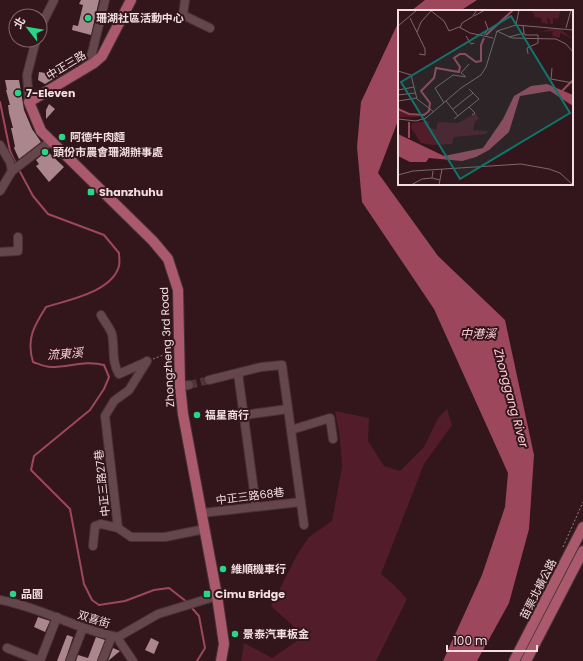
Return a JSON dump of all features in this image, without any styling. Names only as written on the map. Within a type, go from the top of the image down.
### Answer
[{"type":"main road","name":"中正三路","points":[[29,102],[84,69],[102,56],[131,0]]},
{"type":"main road","name":"Zhongzheng 3rd Road","points":[[29,102],[41,130],[50,141],[153,241],[168,259],[178,290],[179,350],[184,385],[183,414],[217,596],[224,644],[222,661]]},
{"type":"main road","name":"苗栗北橫公路","points":[[514,661],[583,527]]},
{"type":"main road","name":"苗栗北橫公路","points":[[526,661],[583,551]]},
{"type":"street","points":[[84,69],[92,53],[105,0]]},
{"type":"street","points":[[185,0],[183,15],[210,28]]},
{"type":"street","points":[[29,102],[27,75],[34,48]]},
{"type":"street","points":[[0,191],[12,171],[50,141]]},
{"type":"street","points":[[0,145],[10,162],[12,171]]},
{"type":"street","points":[[0,252],[18,251],[18,237]]},
{"type":"street","points":[[101,315],[112,332],[114,352],[113,365],[119,374],[147,362]]},
{"type":"street","name":"中正三路27巷","points":[[147,362],[129,390],[114,401],[105,416],[118,528],[131,537],[166,537],[205,529]]},
{"type":"street","points":[[209,380],[260,367],[282,365],[304,525]]},
{"type":"street","points":[[238,373],[256,506]]},
{"type":"street","points":[[244,415],[288,409]]},
{"type":"street","points":[[290,430],[330,418],[333,438]]},
{"type":"street","name":"中正三路68巷","points":[[202,513],[301,502]]},
{"type":"street","points":[[93,546],[95,526],[101,524],[118,528]]},
{"type":"street","name":"双喜街","points":[[0,600],[57,617],[83,628],[115,636],[158,614],[217,596]]},
{"type":"street","points":[[7,648],[40,661],[57,617]]},
{"type":"street","points":[[70,661],[83,628]]},
{"type":"street","points":[[102,661],[115,636],[133,661]]},
{"type":"path","points":[[147,362],[179,350]]},
{"type":"path","points":[[561,552],[583,502]]},
{"type":"shaded area","points":[[447,409],[452,425],[424,464],[381,574],[407,599],[376,661],[241,661],[244,643],[272,658],[304,636],[271,606],[297,555],[309,537],[332,521],[342,467],[340,438],[335,411],[369,418],[368,441],[384,466],[400,471],[424,447],[438,418]]},
{"type":"water","points":[[425,0],[477,0],[462,10],[412,10]]},
{"type":"water","name":"中港溪","points":[[398,23],[398,121],[378,173],[438,256],[505,320],[534,455],[529,529],[509,603],[477,661],[443,661],[482,575],[505,507],[508,473],[434,309],[362,202],[357,147],[361,102]]},
{"type":"building","name":"珊湖社區活動中心","points":[[81,0],[99,0],[91,35],[72,30],[73,25],[78,26],[83,5],[79,4]]},
{"type":"building","points":[[39,72],[58,76],[45,84],[38,80]]},
{"type":"building","points":[[5,80],[19,80],[24,110],[32,129],[41,142],[19,159],[14,148],[15,146],[11,128],[13,128],[8,105],[10,105]]},
{"type":"building","points":[[49,104],[55,109],[46,119],[46,110]]},
{"type":"building","points":[[47,151],[64,167],[49,182],[36,166],[39,164],[36,160]]},
{"type":"building","points":[[38,617],[50,621],[45,632],[34,627]]},
{"type":"building","points":[[67,635],[73,637],[65,661],[57,661]]},
{"type":"building","points":[[96,637],[105,640],[97,661],[76,661],[78,655],[88,658]]},
{"type":"building","points":[[151,638],[159,642],[154,654],[145,650]]},
{"type":"building","points":[[113,648],[120,651],[108,661]]},
{"type":"waterway","name":"流東溪","points":[[0,102],[10,151],[16,164]]},
{"type":"waterway","name":"流東溪","points":[[18,168],[33,196],[48,214],[104,235],[119,253],[119,266],[115,275],[108,282],[99,289],[88,294],[46,307],[32,333],[30,346],[33,362],[51,367],[84,363],[104,365],[109,377],[104,389],[90,410],[34,456],[31,470],[70,509],[84,584],[92,600],[99,605],[125,601],[154,590],[169,588],[187,602]]},
{"type":"waterway","name":"流東溪","points":[[191,607],[199,616],[205,648],[197,661]]},
{"type":"tunnel","points":[[189,385],[209,380]]},
{"type":"place","name":"珊湖社區活動中心","points":[[88,18]]},
{"type":"place","name":"7-Eleven","points":[[18,93]]},
{"type":"place","name":"阿德牛肉麵","points":[[62,137]]},
{"type":"place","name":"頭份市農會珊湖辦事處","points":[[45,152]]},
{"type":"place","name":"Shanzhuhu","points":[[91,192]]},
{"type":"place","name":"福星商行","points":[[197,415]]},
{"type":"place","name":"維順機車行","points":[[223,569]]},
{"type":"place","name":"品園","points":[[13,594]]},
{"type":"place","name":"Cimu Bridge","points":[[207,594]]},
{"type":"place","name":"景泰汽車板金","points":[[235,634]]},
{"type":"water label","name":"Zhonggang River","points":[[511,398]]}]
